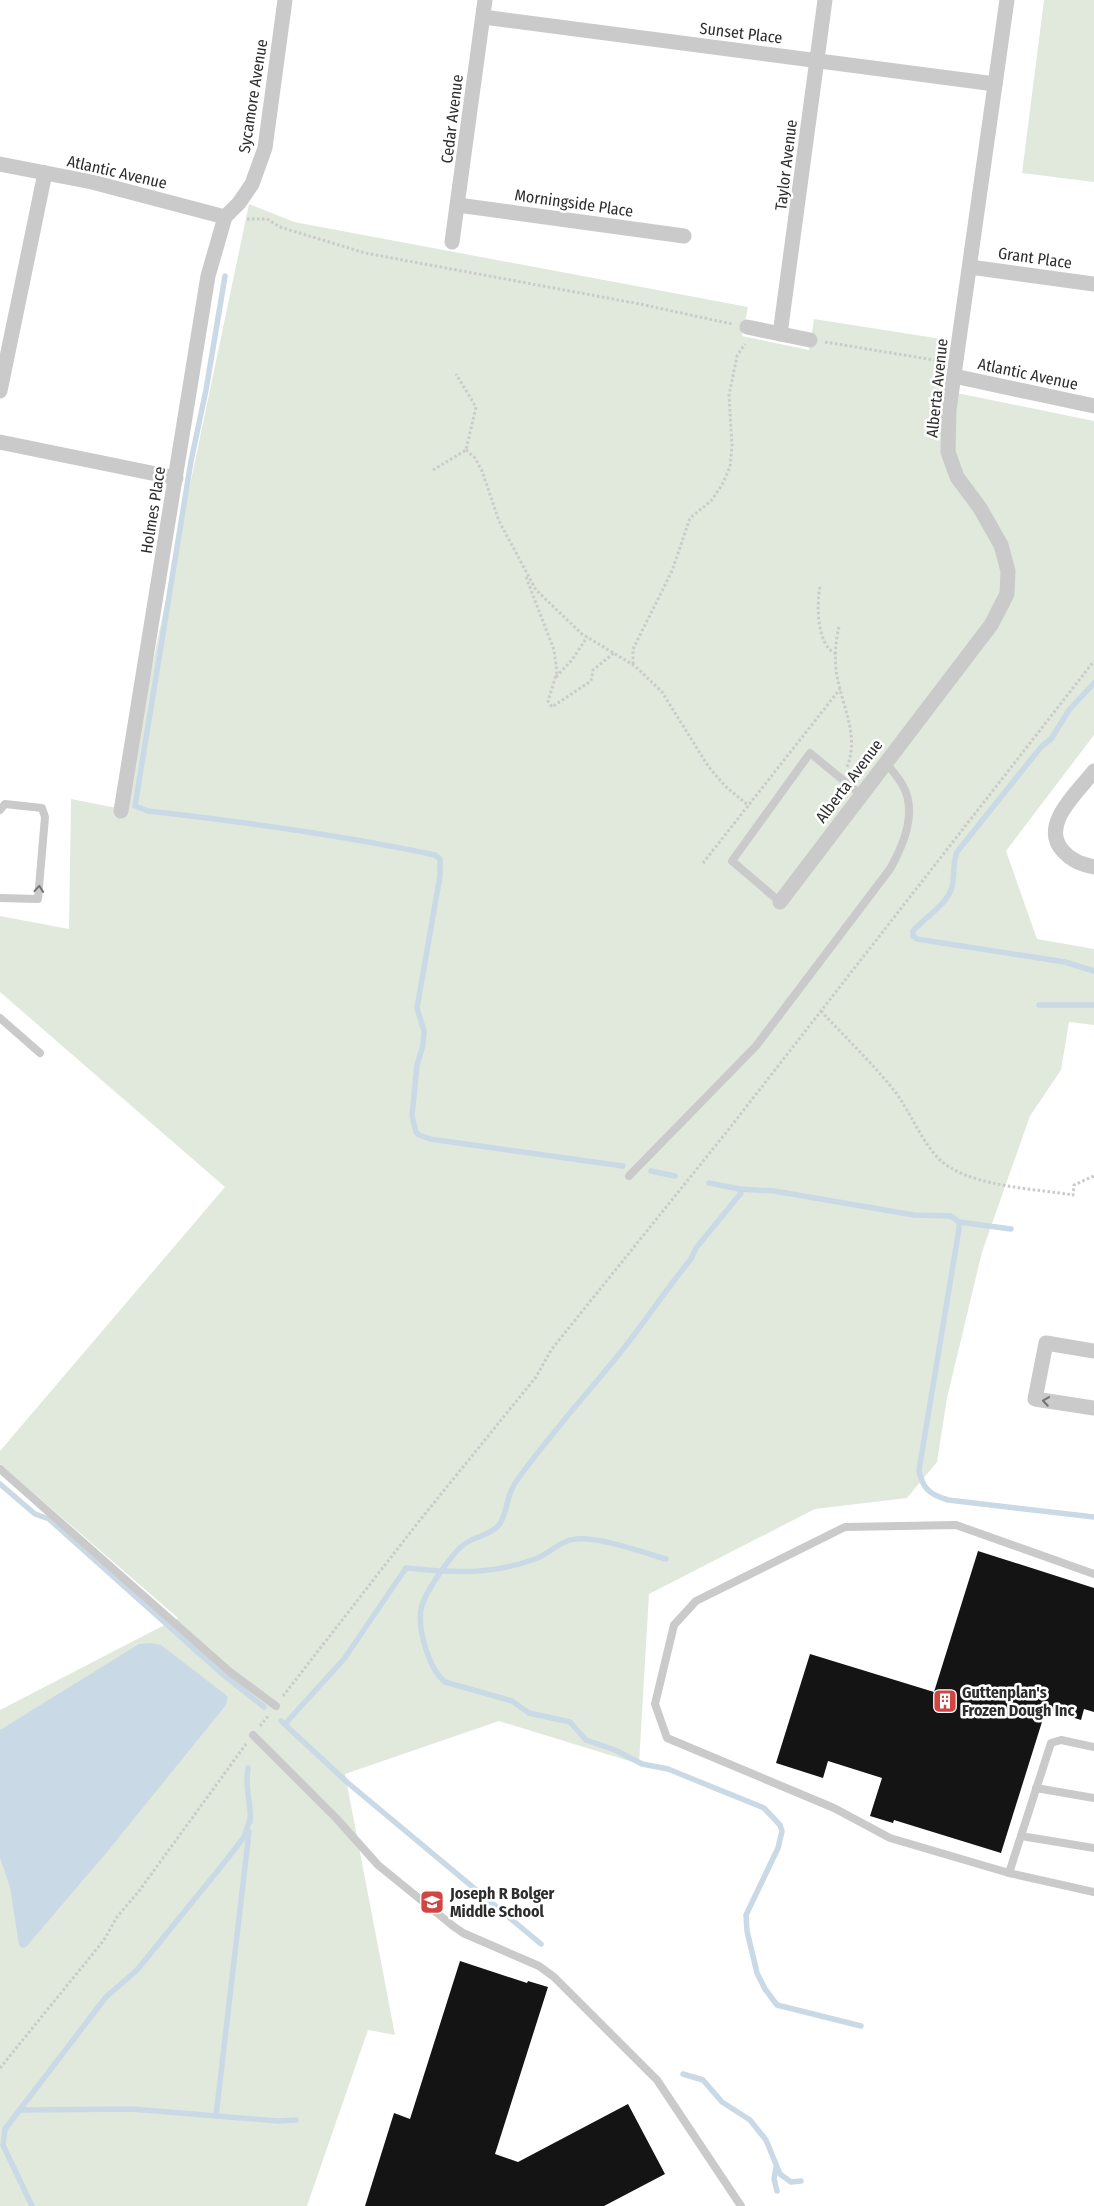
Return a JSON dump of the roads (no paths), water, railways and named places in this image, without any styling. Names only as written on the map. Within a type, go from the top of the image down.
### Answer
[{"type":"street","name":"Sycamore Avenue","points":[[228,214],[252,184],[265,148],[285,0]]},
{"type":"street","name":"Cedar Avenue","points":[[452,242],[485,0]]},
{"type":"street","name":"Taylor Avenue","points":[[780,334],[825,0]]},
{"type":"street","name":"Alberta Avenue","points":[[780,902],[860,794],[991,626],[1007,594],[1008,571],[1001,545],[980,508],[957,477],[948,452],[949,410],[1007,0]]},
{"type":"street","name":"Sunset Place","points":[[483,17],[996,84]]},
{"type":"street","name":"Atlantic Avenue","points":[[0,164],[92,182],[228,214]]},
{"type":"street","points":[[0,391],[45,173]]},
{"type":"street","name":"Morningside Place","points":[[458,205],[684,236]]},
{"type":"street","name":"Holmes Place","points":[[121,811],[208,276],[228,214]]},
{"type":"street","name":"Grant Place","points":[[970,267],[1094,284]]},
{"type":"street","points":[[751,328],[810,340]]},
{"type":"street","name":"Atlantic Avenue","points":[[955,370],[1094,406]]},
{"type":"street","points":[[0,442],[176,478]]},
{"type":"street","points":[[1094,771],[1060,814],[1055,825],[1057,844],[1062,851],[1077,863],[1094,866]]},
{"type":"street","points":[[1094,1351],[1046,1343],[1035,1399],[1094,1408]]},
{"type":"lane","points":[[780,902],[732,861],[810,753],[860,794]]},
{"type":"lane","points":[[629,1176],[756,1046],[890,869],[905,836],[909,812],[902,784],[885,762]]},
{"type":"lane","points":[[0,810],[5,804],[42,808],[46,817],[38,900],[0,898]]},
{"type":"lane","points":[[0,1018],[40,1053]]},
{"type":"lane","points":[[0,1469],[230,1672],[276,1706]]},
{"type":"lane","points":[[1094,1574],[956,1526],[844,1527],[696,1601],[674,1625],[655,1704],[667,1738],[834,1808],[890,1838],[1009,1873],[1094,1892]]},
{"type":"lane","points":[[253,1735],[336,1818],[378,1865],[453,1926],[463,1933],[539,1966],[560,1983],[657,2080],[741,2206]]},
{"type":"lane","points":[[1009,1873],[1051,1743],[1061,1740],[1094,1747]]},
{"type":"lane","points":[[1036,1788],[1094,1798]]},
{"type":"lane","points":[[1021,1836],[1094,1848]]},
{"type":"water","points":[[139,1644],[161,1645],[226,1695],[228,1697],[226,1705],[107,1852],[26,1947],[22,1948],[19,1945],[10,1887],[0,1858],[0,1730]]},
{"type":"waterway","points":[[225,276],[206,390],[191,461],[135,806],[148,811],[293,830],[435,855],[440,859],[440,876],[417,1008],[424,1031],[423,1045],[417,1065],[412,1116],[416,1132],[430,1139],[623,1166]]},
{"type":"waterway","points":[[1094,683],[1069,710],[1051,739],[1041,747],[957,852],[953,883],[949,893],[941,905],[913,931],[913,936],[917,939],[1065,962],[1094,971]]},
{"type":"waterway","points":[[1039,1005],[1094,1005]]},
{"type":"waterway","points":[[651,1171],[675,1176]]},
{"type":"waterway","points":[[709,1183],[739,1189],[741,1193],[696,1248],[691,1259],[629,1341],[553,1433],[515,1483],[499,1525],[492,1531],[466,1543],[454,1554],[441,1571],[422,1605],[422,1634],[433,1667],[445,1682],[512,1701],[529,1713],[570,1722],[586,1740],[615,1750],[642,1764],[668,1769],[764,1808],[780,1825],[782,1831],[778,1848],[746,1915],[747,1931],[757,1973],[765,1989],[777,2005],[861,2026]]},
{"type":"waterway","points":[[739,1189],[774,1191],[914,1215],[951,1216],[959,1222],[919,1470],[922,1482],[932,1493],[948,1500],[1094,1517]]},
{"type":"waterway","points":[[959,1222],[1011,1229]]},
{"type":"waterway","points":[[0,1484],[35,1514],[49,1519],[220,1672],[264,1707]]},
{"type":"waterway","points":[[285,1724],[344,1659],[406,1568],[456,1572],[503,1568],[535,1559],[560,1544],[576,1539],[597,1540],[666,1559]]},
{"type":"waterway","points":[[281,1721],[348,1783],[541,1944]]},
{"type":"waterway","points":[[248,1768],[247,1783],[250,1822]]},
{"type":"waterway","points":[[32,2206],[3,2145],[5,2129],[106,1997],[137,1970],[228,1858],[244,1837],[250,1819]]},
{"type":"waterway","points":[[216,2116],[249,1832]]},
{"type":"waterway","points":[[683,2074],[703,2080],[722,2102],[750,2120],[766,2140],[780,2174],[791,2182],[801,2181]]},
{"type":"waterway","points":[[21,2110],[132,2109],[278,2121],[296,2120]]},
{"type":"waterway","points":[[776,2167],[774,2179],[777,2191]]},
{"type":"place","name":"Guttenplan's Frozen Dough Inc","points":[[945,1701]]},
{"type":"place","name":"Joseph R Bolger Middle School","points":[[432,1902]]}]
